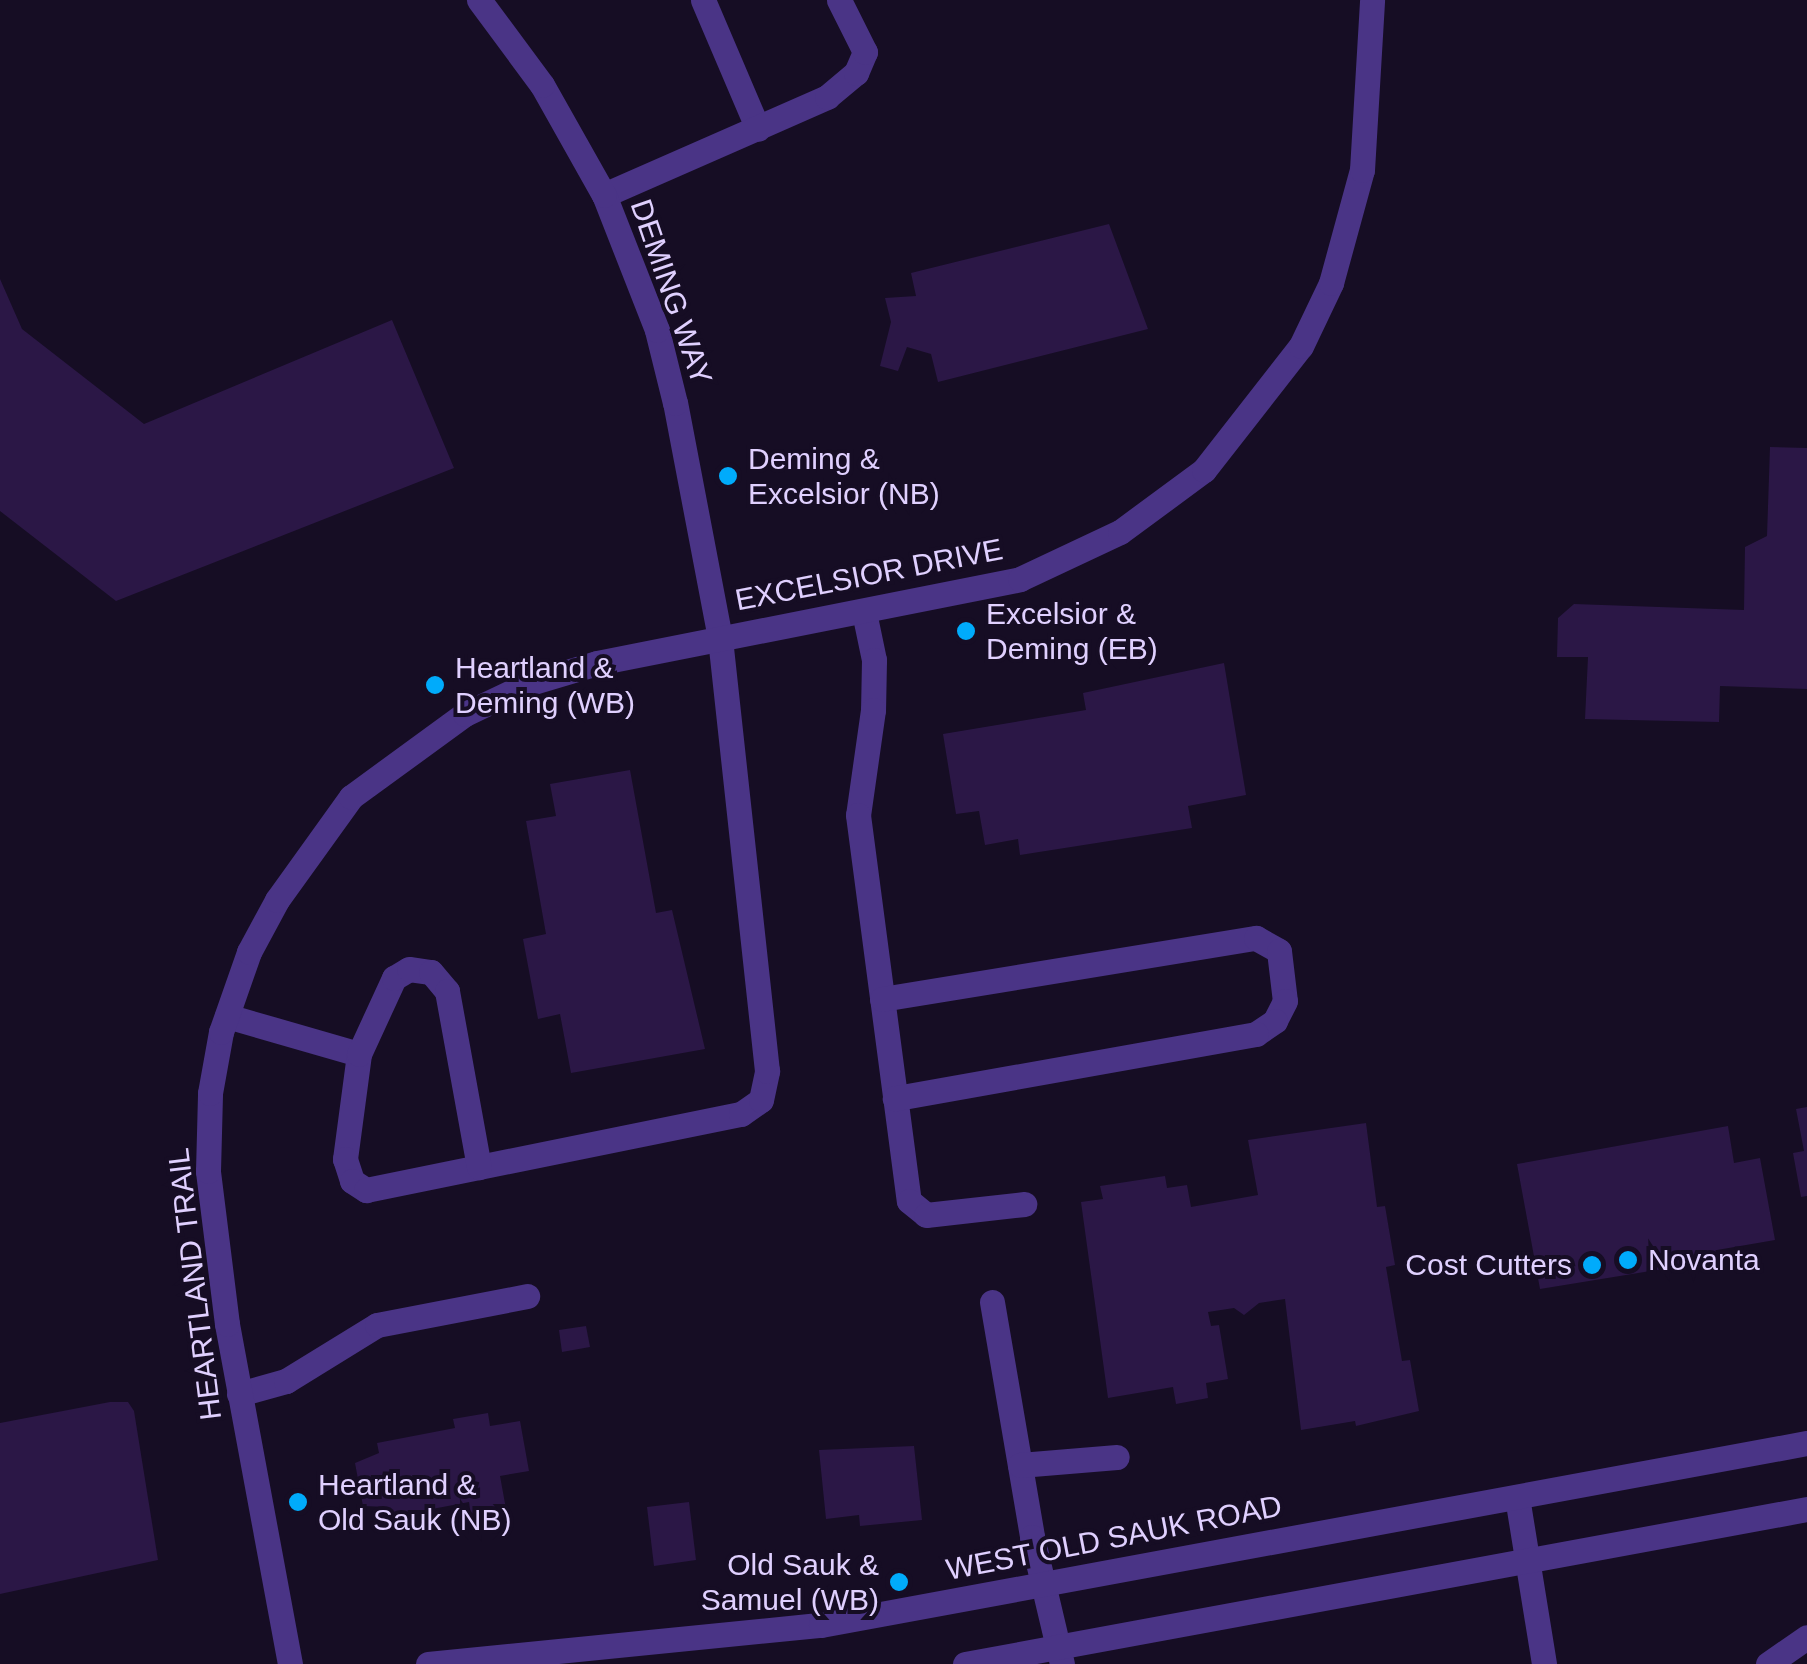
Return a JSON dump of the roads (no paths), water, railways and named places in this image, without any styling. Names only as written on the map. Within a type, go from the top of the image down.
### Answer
[{"type":"street","name":"DEMING WAY","points":[[359,1054],[346,1160],[352,1181],[366,1190],[741,1114],[761,1100],[767,1071],[720,638],[657,330],[604,195],[542,85],[480,0]]},
{"type":"street","points":[[703,0],[758,129]]},
{"type":"street","points":[[604,195],[827,97],[856,72],[864,52],[839,0]]},
{"type":"street","name":"EXCELSIOR DRIVE","points":[[720,638],[1020,579],[1088,549],[1204,470],[1265,398],[1301,346],[1352,224],[1367,122],[1372,0]]},
{"type":"street","points":[[864,612],[873,694],[858,816],[909,1201],[926,1215],[1024,1204]]},
{"type":"street","name":"HEARTLAND TRAIL","points":[[290,1664],[239,1394],[208,1171],[210,1093],[227,1016],[249,952],[277,900],[351,796],[401,756],[464,714],[530,684],[720,638]]},
{"type":"street","points":[[882,999],[1256,938],[1279,952],[1284,1001],[1275,1020],[1256,1034],[895,1098]]},
{"type":"street","points":[[227,1016],[359,1054],[394,978],[409,969],[431,972],[447,991],[479,1167]]},
{"type":"street","points":[[239,1394],[286,1381],[377,1326],[527,1296]]},
{"type":"street","points":[[992,1302],[1020,1465],[1060,1656]]},
{"type":"street","name":"WEST OLD SAUK ROAD","points":[[428,1664],[821,1625],[1807,1443]]},
{"type":"street","points":[[1020,1465],[1118,1458]]},
{"type":"street","points":[[1517,1497],[1544,1664]]},
{"type":"street","points":[[965,1664],[1060,1656],[1528,1558],[1807,1509]]},
{"type":"street","points":[[1768,1664],[1807,1637]]},
{"type":"place","name":"Deming & Excelsior (NB)","points":[[728,476]]},
{"type":"place","name":"Excelsior & Deming (EB)","points":[[966,631]]},
{"type":"place","name":"Heartland & Deming (WB)","points":[[435,685]]},
{"type":"place","name":"Novanta","points":[[1628,1260]]},
{"type":"place","name":"Cost Cutters","points":[[1592,1265]]},
{"type":"place","name":"Heartland & Old Sauk (NB)","points":[[298,1502]]},
{"type":"place","name":"Old Sauk & Samuel (WB)","points":[[899,1582]]}]
